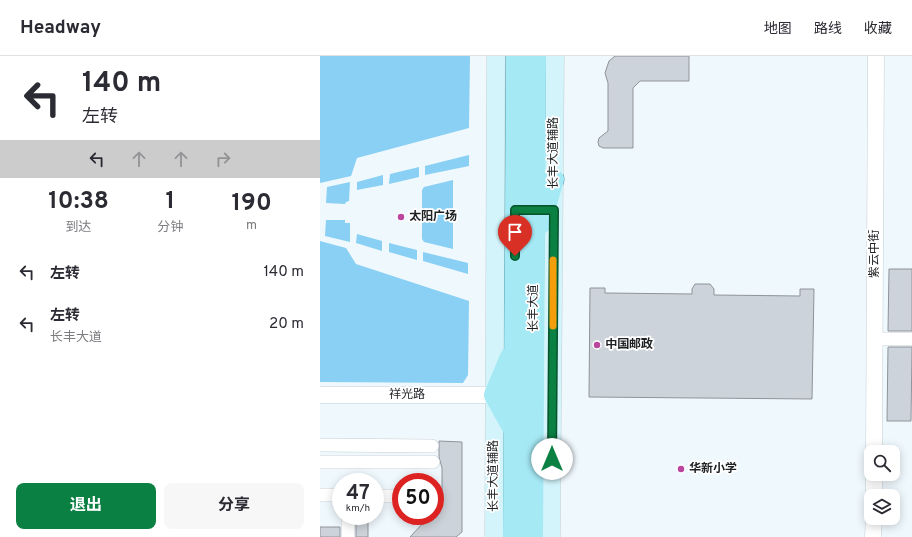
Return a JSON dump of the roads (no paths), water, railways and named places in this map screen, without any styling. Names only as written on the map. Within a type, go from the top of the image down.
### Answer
[{"type":"main road","name":"长丰大道辅路","points":[[494,537],[496,56]]},
{"type":"main road","points":[[502,56],[516,83]]},
{"type":"main road","name":"长丰大道","points":[[513,537],[516,56]]},
{"type":"main road","name":"长丰大道","points":[[532,537],[534,250],[544,210],[536,56]]},
{"type":"main road","name":"长丰大道辅路","points":[[554,180],[555,56]]},
{"type":"main road","points":[[551,537],[544,210],[554,180]]},
{"type":"main road","points":[[515,210],[544,210]]},
{"type":"main road","points":[[514,347],[494,396],[514,430]]},
{"type":"street","name":"紫云中街","points":[[874,445],[876,56]]},
{"type":"street","points":[[875,339],[912,339]]},
{"type":"street","name":"祥光路","points":[[320,395],[494,396]]},
{"type":"street","points":[[320,445],[432,446]]},
{"type":"street","points":[[320,462],[433,462]]},
{"type":"street","points":[[320,495],[332,495]]},
{"type":"street","points":[[348,525],[348,537]]},
{"type":"street","points":[[873,537],[874,525]]},
{"type":"place","name":"太阳广场","points":[[401,217]]},
{"type":"place","name":"中国邮政","points":[[597,345]]},
{"type":"place","name":"华新小学","points":[[681,469]]}]
